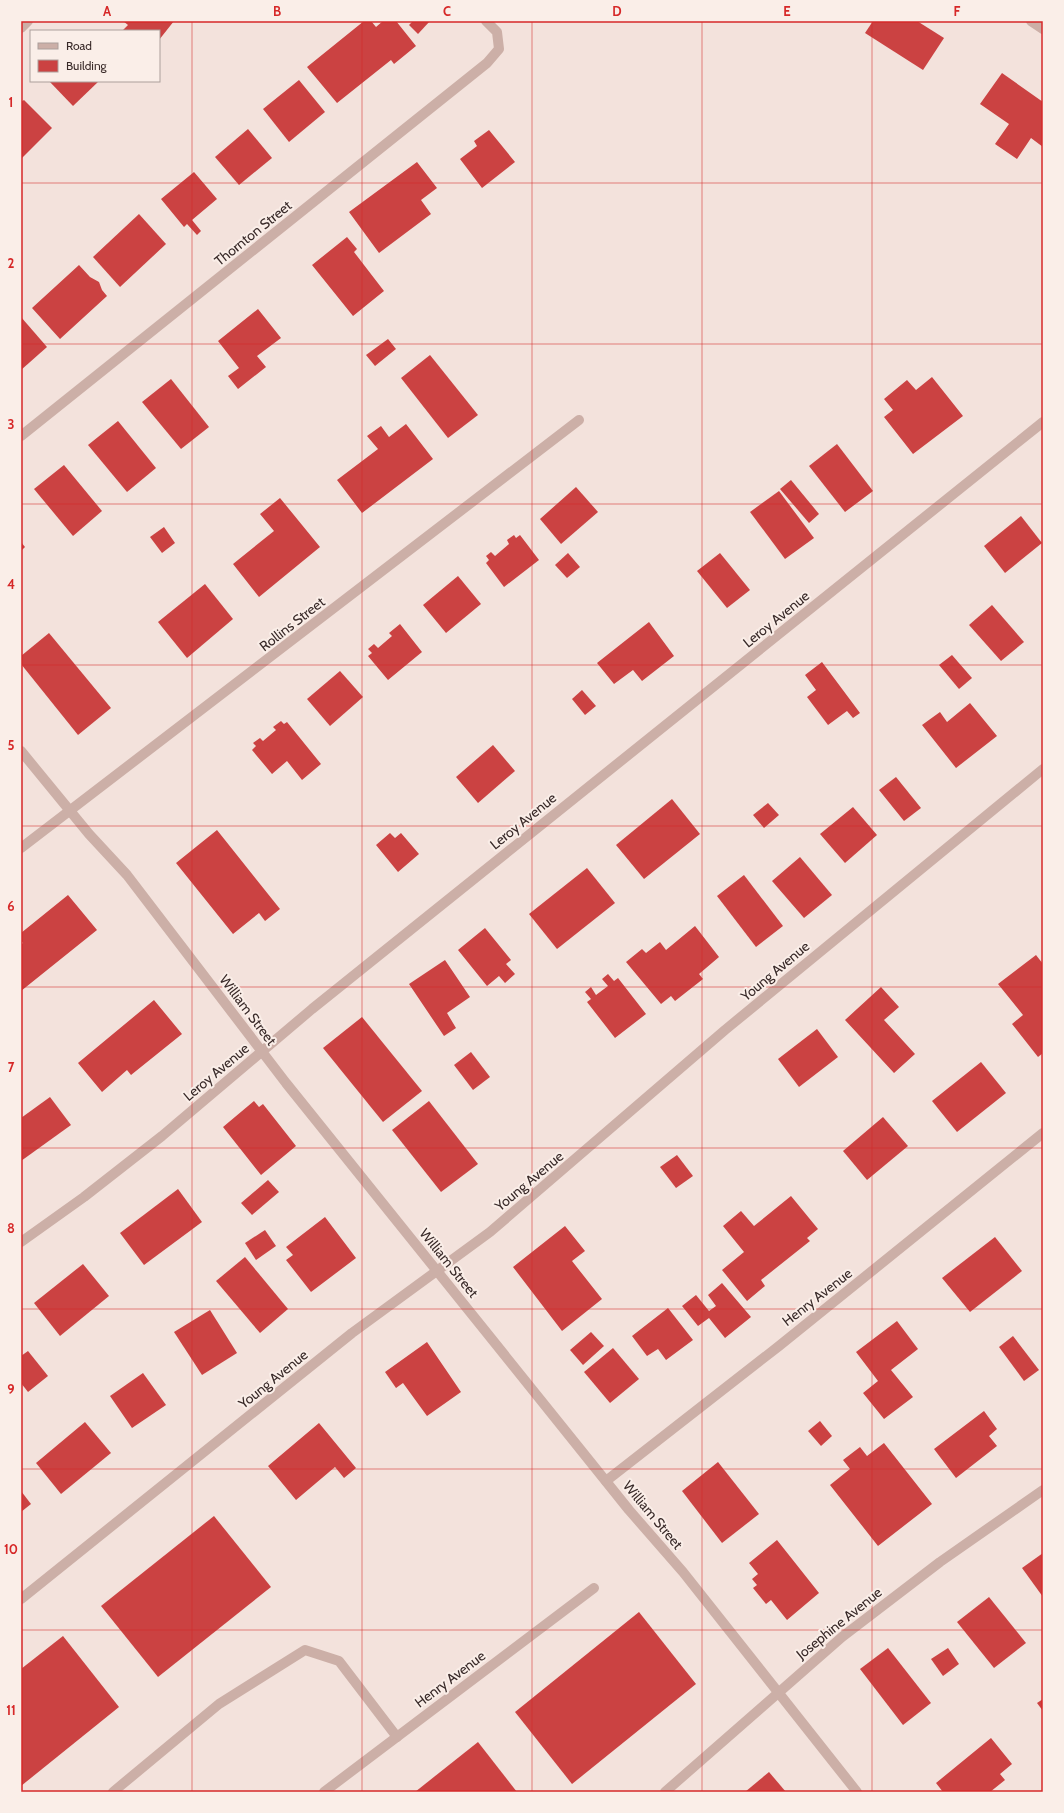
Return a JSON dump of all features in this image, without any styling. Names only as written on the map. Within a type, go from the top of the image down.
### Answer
[{"type":"street","points":[[21,28],[28,21]]},
{"type":"street","name":"Thornton Street","points":[[21,436],[488,63],[499,49],[497,32],[486,21]]},
{"type":"street","points":[[1031,21],[1043,29]]},
{"type":"street","name":"Rollins Street","points":[[21,848],[579,420]]},
{"type":"street","name":"Leroy Avenue","points":[[21,1242],[84,1197],[162,1136],[367,965],[1043,422]]},
{"type":"street","name":"William Street","points":[[21,751],[127,876],[262,1052],[606,1480],[683,1572],[857,1792]]},
{"type":"street","name":"Young Avenue","points":[[21,1599],[352,1334],[490,1232],[725,1030],[1043,769]]},
{"type":"street","name":"Henry Avenue","points":[[606,1480],[779,1346],[1043,1133]]},
{"type":"street","name":"Josephine Avenue","points":[[665,1792],[842,1637],[940,1562],[1043,1490]]},
{"type":"street","name":"Henry Avenue","points":[[324,1792],[594,1588]]},
{"type":"street","points":[[113,1792],[219,1704],[305,1650],[339,1661],[397,1737]]},
{"type":"building","points":[[123,21],[174,21],[160,39],[160,30],[123,30],[128,25]]},
{"type":"building","points":[[364,21],[371,21],[376,27],[383,21],[396,21],[416,46],[394,64],[391,60],[337,103],[307,67]]},
{"type":"building","points":[[413,21],[430,21],[418,34],[409,25]]},
{"type":"building","points":[[873,21],[917,21],[944,38],[923,70],[865,33]]},
{"type":"building","points":[[1002,73],[1043,102],[1043,147],[1031,138],[1017,159],[995,144],[1009,124],[980,104]]},
{"type":"building","points":[[299,80],[325,112],[289,142],[263,109]]},
{"type":"building","points":[[50,82],[98,82],[73,106]]},
{"type":"building","points":[[24,100],[52,128],[21,159],[21,102]]},
{"type":"building","points":[[248,129],[272,158],[239,185],[215,157]]},
{"type":"building","points":[[489,130],[515,162],[482,188],[460,159],[477,146],[474,141]]},
{"type":"building","points":[[417,162],[437,188],[421,200],[431,214],[379,253],[349,212]]},
{"type":"building","points":[[194,172],[217,199],[192,220],[201,231],[197,235],[187,224],[184,227],[161,199]]},
{"type":"building","points":[[139,214],[166,244],[120,287],[93,257]]},
{"type":"building","points":[[347,237],[357,249],[354,252],[384,291],[353,316],[312,265]]},
{"type":"building","points":[[79,265],[90,277],[99,282],[102,290],[107,296],[60,339],[32,308]]},
{"type":"building","points":[[258,309],[281,338],[257,356],[266,367],[238,389],[228,376],[239,368],[218,341]]},
{"type":"building","points":[[21,317],[47,347],[21,370]]},
{"type":"building","points":[[388,339],[396,349],[375,366],[366,355]]},
{"type":"building","points":[[430,355],[478,415],[448,438],[401,378]]},
{"type":"building","points":[[932,377],[963,416],[913,454],[884,417],[893,410],[884,399],[907,380],[916,390]]},
{"type":"building","points":[[171,379],[209,427],[181,449],[142,402]]},
{"type":"building","points":[[118,421],[156,468],[127,492],[88,445]]},
{"type":"building","points":[[406,424],[433,459],[362,513],[337,480],[378,449],[367,436],[381,426],[389,437]]},
{"type":"building","points":[[837,444],[873,491],[845,512],[809,466]]},
{"type":"building","points":[[64,465],[102,511],[73,536],[34,489]]},
{"type":"building","points":[[791,480],[819,514],[809,523],[780,489]]},
{"type":"building","points":[[576,487],[598,512],[561,544],[540,519]]},
{"type":"building","points":[[779,491],[814,538],[785,559],[750,512]]},
{"type":"building","points":[[280,498],[320,547],[259,597],[233,564],[274,531],[260,514]]},
{"type":"building","points":[[1021,516],[1042,543],[1005,573],[984,546]]},
{"type":"building","points":[[164,527],[175,543],[162,553],[150,537]]},
{"type":"building","points":[[514,535],[516,538],[520,535],[539,560],[504,587],[486,563],[489,560],[486,556],[491,552],[495,556],[509,544],[507,540]]},
{"type":"building","points":[[21,542],[25,547],[21,551]]},
{"type":"building","points":[[568,553],[580,567],[567,578],[555,565]]},
{"type":"building","points":[[720,553],[750,590],[727,608],[697,571]]},
{"type":"building","points":[[458,576],[481,604],[446,633],[423,605]]},
{"type":"building","points":[[205,584],[233,619],[187,658],[158,622]]},
{"type":"building","points":[[992,605],[1024,642],[1001,661],[969,625]]},
{"type":"building","points":[[649,622],[674,656],[642,681],[633,670],[614,684],[597,663]]},
{"type":"building","points":[[400,624],[422,652],[388,680],[368,656],[372,653],[368,649],[374,644],[378,648],[392,636],[389,633]]},
{"type":"building","points":[[49,633],[111,708],[78,735],[21,664],[21,656]]},
{"type":"building","points":[[952,655],[972,678],[959,689],[939,665]]},
{"type":"building","points":[[822,662],[860,713],[853,718],[847,711],[828,725],[807,697],[816,690],[805,675]]},
{"type":"building","points":[[340,671],[363,697],[330,726],[307,699]]},
{"type":"building","points":[[582,690],[596,706],[585,715],[572,699]]},
{"type":"building","points":[[970,703],[997,736],[956,768],[922,725],[940,712],[947,722]]},
{"type":"building","points":[[281,721],[284,724],[287,722],[321,764],[302,780],[287,761],[272,774],[252,750],[256,746],[253,743],[260,738],[263,741],[276,730],[273,727]]},
{"type":"building","points":[[493,745],[515,771],[478,803],[456,777]]},
{"type":"building","points":[[896,777],[921,808],[904,821],[879,790]]},
{"type":"building","points":[[672,799],[700,834],[644,879],[616,845]]},
{"type":"building","points":[[768,803],[779,815],[764,828],[753,815]]},
{"type":"building","points":[[853,807],[877,835],[845,863],[820,834]]},
{"type":"building","points":[[217,830],[280,909],[265,921],[259,913],[233,934],[176,863]]},
{"type":"building","points":[[390,833],[395,838],[401,833],[419,854],[398,872],[376,845]]},
{"type":"building","points":[[800,857],[832,895],[804,918],[772,881]]},
{"type":"building","points":[[587,868],[615,903],[557,949],[529,914]]},
{"type":"building","points":[[744,875],[783,926],[756,947],[717,896]]},
{"type":"building","points":[[68,895],[97,930],[21,991],[21,945],[23,943],[21,940],[21,933]]},
{"type":"building","points":[[695,926],[719,957],[699,974],[703,979],[675,1001],[671,996],[661,1004],[626,962],[642,949],[646,953],[660,942],[666,950]]},
{"type":"building","points":[[485,928],[511,960],[506,964],[515,974],[505,983],[499,976],[487,986],[458,950]]},
{"type":"building","points":[[1036,955],[1043,964],[1043,1053],[1038,1057],[1012,1024],[1023,1015],[998,984]]},
{"type":"building","points":[[445,960],[470,997],[447,1013],[456,1028],[444,1036],[409,984]]},
{"type":"building","points":[[608,974],[614,981],[618,978],[646,1014],[615,1038],[587,1002],[591,999],[585,992],[591,987],[596,995],[608,986],[602,979]]},
{"type":"building","points":[[881,987],[899,1007],[884,1020],[915,1054],[894,1073],[845,1020]]},
{"type":"building","points":[[154,1000],[182,1034],[131,1075],[127,1070],[102,1092],[78,1063]]},
{"type":"building","points":[[362,1017],[422,1091],[383,1122],[323,1048]]},
{"type":"building","points":[[817,1029],[838,1057],[799,1087],[778,1059]]},
{"type":"building","points":[[471,1052],[490,1077],[473,1090],[454,1065]]},
{"type":"building","points":[[981,1062],[1006,1093],[957,1132],[932,1101]]},
{"type":"building","points":[[50,1097],[71,1125],[21,1161],[21,1118]]},
{"type":"building","points":[[254,1101],[259,1107],[263,1104],[296,1146],[261,1175],[223,1127]]},
{"type":"building","points":[[429,1101],[478,1164],[441,1192],[392,1130]]},
{"type":"building","points":[[883,1117],[908,1146],[867,1180],[843,1151]]},
{"type":"building","points":[[677,1155],[693,1176],[676,1188],[660,1167]]},
{"type":"building","points":[[268,1180],[279,1192],[252,1215],[241,1203]]},
{"type":"building","points":[[178,1189],[202,1222],[144,1265],[120,1233]]},
{"type":"building","points":[[791,1196],[818,1229],[807,1238],[810,1241],[761,1280],[765,1286],[747,1301],[722,1270],[744,1252],[723,1226],[741,1211],[754,1226]]},
{"type":"building","points":[[325,1217],[356,1258],[311,1292],[286,1260],[293,1255],[286,1247]]},
{"type":"building","points":[[565,1226],[585,1251],[572,1261],[602,1299],[562,1331],[513,1267]]},
{"type":"building","points":[[265,1230],[276,1246],[256,1260],[245,1243]]},
{"type":"building","points":[[995,1237],[1022,1271],[970,1312],[942,1278]]},
{"type":"building","points":[[245,1257],[288,1309],[260,1333],[216,1281]]},
{"type":"building","points":[[83,1264],[109,1296],[60,1336],[34,1303]]},
{"type":"building","points":[[722,1283],[751,1317],[725,1338],[709,1318],[698,1326],[682,1306],[696,1295],[709,1311],[716,1306],[708,1295]]},
{"type":"building","points":[[668,1308],[693,1340],[666,1360],[658,1349],[647,1356],[632,1336]]},
{"type":"building","points":[[210,1310],[237,1353],[202,1375],[174,1332]]},
{"type":"building","points":[[897,1321],[918,1349],[891,1370],[913,1397],[884,1419],[863,1393],[878,1381],[856,1352]]},
{"type":"building","points":[[591,1332],[604,1346],[583,1365],[570,1350]]},
{"type":"building","points":[[1013,1336],[1039,1370],[1024,1381],[999,1347]]},
{"type":"building","points":[[427,1342],[461,1392],[427,1416],[403,1383],[396,1388],[385,1372]]},
{"type":"building","points":[[613,1348],[639,1379],[610,1403],[584,1372]]},
{"type":"building","points":[[28,1351],[48,1376],[28,1392],[21,1383],[21,1356]]},
{"type":"building","points":[[143,1373],[166,1405],[132,1428],[110,1396]]},
{"type":"building","points":[[984,1411],[997,1429],[989,1436],[997,1446],[956,1478],[934,1449]]},
{"type":"building","points":[[820,1421],[832,1436],[821,1446],[808,1431]]},
{"type":"building","points":[[85,1422],[111,1453],[61,1494],[36,1463]]},
{"type":"building","points":[[319,1423],[356,1468],[344,1478],[335,1467],[296,1500],[268,1466]]},
{"type":"building","points":[[884,1443],[932,1504],[878,1546],[830,1485],[850,1469],[843,1460],[860,1447],[867,1456]]},
{"type":"building","points":[[718,1462],[759,1514],[722,1543],[682,1491]]},
{"type":"building","points":[[21,1491],[31,1504],[21,1512]]},
{"type":"building","points":[[214,1516],[271,1587],[158,1677],[101,1606]]},
{"type":"building","points":[[777,1540],[819,1593],[787,1620],[771,1600],[766,1604],[753,1588],[757,1585],[752,1579],[758,1574],[749,1563]]},
{"type":"building","points":[[1043,1553],[1043,1597],[1022,1568]]},
{"type":"building","points":[[989,1597],[1026,1643],[994,1668],[957,1622]]},
{"type":"building","points":[[639,1612],[696,1684],[572,1784],[515,1712]]},
{"type":"building","points":[[63,1636],[119,1707],[21,1786],[21,1669]]},
{"type":"building","points":[[888,1648],[931,1703],[903,1725],[860,1669]]},
{"type":"building","points":[[948,1648],[959,1664],[943,1676],[931,1659]]},
{"type":"building","points":[[1043,1699],[1043,1711],[1037,1703]]},
{"type":"building","points":[[991,1738],[1012,1764],[1000,1774],[1005,1780],[990,1792],[943,1792],[936,1783]]},
{"type":"building","points":[[478,1742],[517,1792],[415,1792]]},
{"type":"building","points":[[769,1772],[786,1792],[745,1792]]}]
